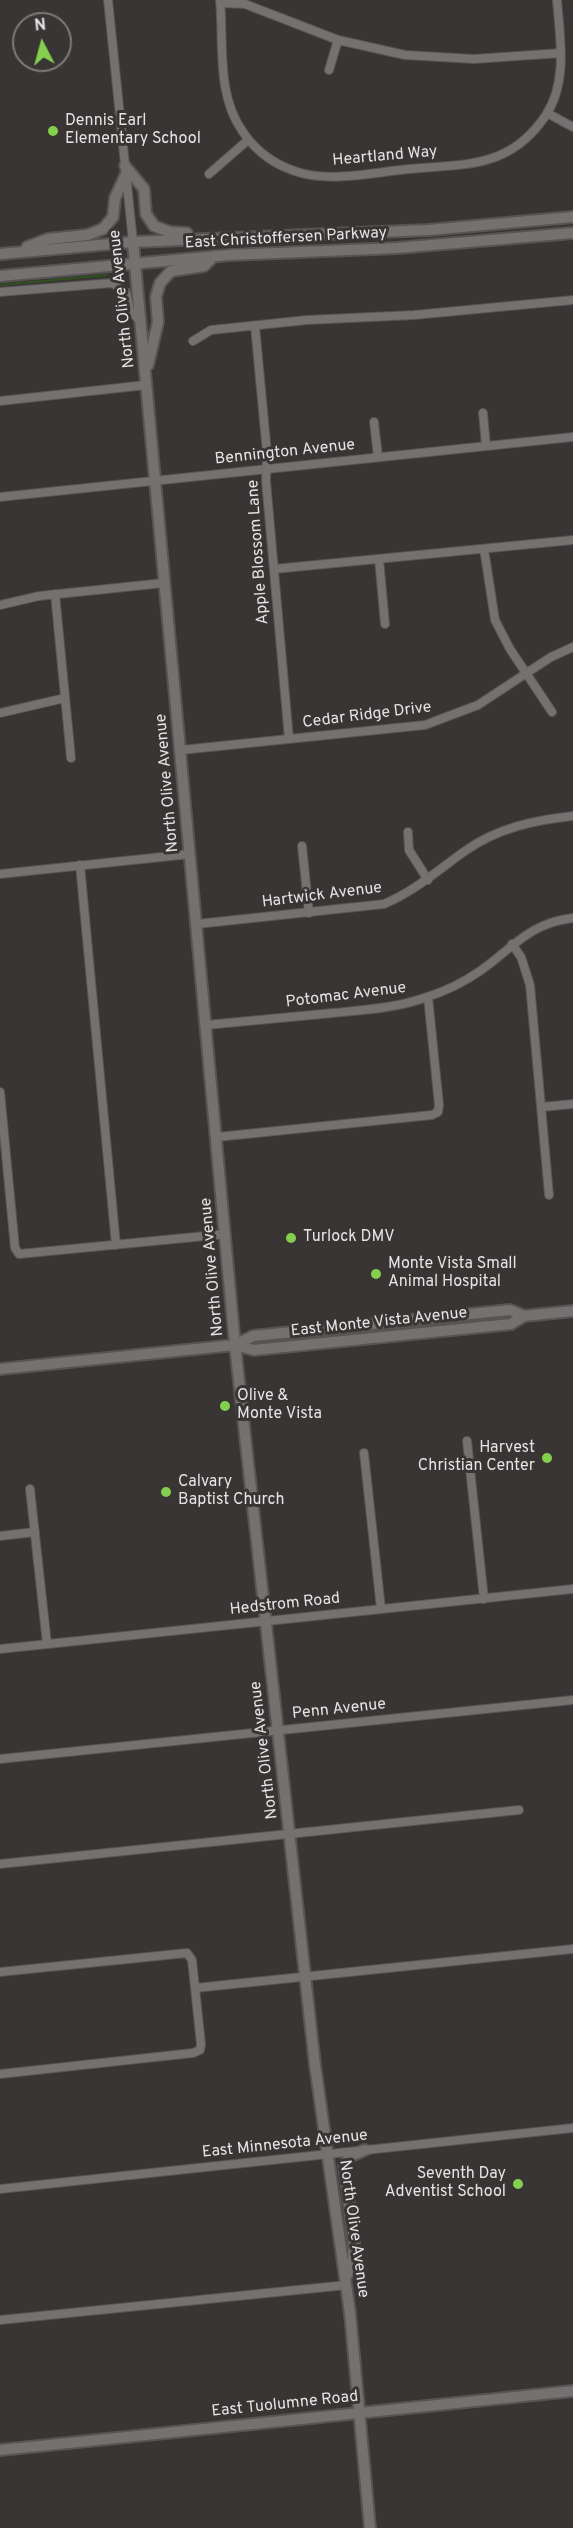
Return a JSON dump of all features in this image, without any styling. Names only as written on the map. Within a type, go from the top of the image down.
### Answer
[{"type":"street","name":"North Olive Avenue","points":[[108,0],[141,321],[235,1345],[306,1977],[361,2412],[370,2528]]},
{"type":"street","name":"Heartland Way","points":[[220,2],[226,93],[232,113],[248,140],[265,156],[289,169],[315,176],[333,176],[478,162],[490,159],[525,140],[547,113],[559,83],[561,53],[557,0]]},
{"type":"street","points":[[220,2],[235,2],[253,6],[338,40],[381,51],[474,60],[561,53]]},
{"type":"street","points":[[329,69],[338,40]]},
{"type":"street","points":[[547,113],[573,127]]},
{"type":"street","points":[[209,174],[248,140]]},
{"type":"street","points":[[13,252],[48,239],[87,235],[103,229],[113,217],[115,198],[126,170],[144,189],[146,214],[154,226],[170,232],[197,232],[216,239]]},
{"type":"street","name":"East Christoffersen Parkway","points":[[0,254],[133,242],[429,230],[573,216]]},
{"type":"street","name":"East Christoffersen Parkway","points":[[0,276],[214,256],[397,249],[573,232]]},
{"type":"street","points":[[0,400],[146,380],[158,322],[156,297],[159,283],[171,271],[204,266],[214,256]]},
{"type":"street","points":[[0,292],[112,283],[124,289],[129,298],[130,310],[141,321]]},
{"type":"street","points":[[193,341],[211,330],[331,318],[414,315],[573,300]]},
{"type":"street","name":"Apple Blossom Lane","points":[[255,326],[289,739]]},
{"type":"street","points":[[483,413],[486,446]]},
{"type":"street","points":[[374,422],[378,457]]},
{"type":"street","name":"Bennington Avenue","points":[[0,497],[573,437]]},
{"type":"street","points":[[274,570],[573,540]]},
{"type":"street","points":[[484,549],[495,620],[526,674],[552,712]]},
{"type":"street","points":[[379,559],[386,624]]},
{"type":"street","points":[[0,605],[55,594],[164,583]]},
{"type":"street","points":[[55,594],[71,758]]},
{"type":"street","name":"Cedar Ridge Drive","points":[[181,750],[425,725],[478,705],[550,657],[573,647]]},
{"type":"street","points":[[0,713],[65,698]]},
{"type":"street","name":"Hartwick Avenue","points":[[197,924],[384,904],[406,894],[465,851],[490,837],[522,825],[573,816]]},
{"type":"street","points":[[408,832],[409,850],[428,880]]},
{"type":"street","points":[[302,846],[309,913]]},
{"type":"street","points":[[0,874],[190,854]]},
{"type":"street","points":[[80,865],[116,1245]]},
{"type":"street","name":"Potomac Avenue","points":[[206,1025],[376,1009],[428,997],[461,983],[481,971],[512,944],[540,927],[573,918]]},
{"type":"street","points":[[512,944],[521,957],[530,985],[549,1195]]},
{"type":"street","points":[[217,1137],[432,1115],[438,1112],[428,997]]},
{"type":"street","points":[[0,1092],[17,1252],[22,1254],[226,1234]]},
{"type":"street","points":[[542,1107],[573,1104]]},
{"type":"street","name":"East Monte Vista Avenue","points":[[235,1345],[253,1336],[510,1310],[524,1316]]},
{"type":"street","name":"East Monte Vista Avenue","points":[[0,1369],[235,1345],[254,1350],[415,1334],[511,1324],[524,1316],[573,1311]]},
{"type":"street","points":[[415,1334],[438,1326],[462,1323],[465,1315]]},
{"type":"street","points":[[467,1441],[484,1599]]},
{"type":"street","points":[[364,1453],[381,1609]]},
{"type":"street","points":[[30,1489],[47,1644]]},
{"type":"street","points":[[0,1536],[35,1532]]},
{"type":"street","name":"Hedstrom Road","points":[[0,1649],[573,1589]]},
{"type":"street","name":"Penn Avenue","points":[[0,1759],[573,1700]]},
{"type":"street","points":[[0,1864],[519,1810]]},
{"type":"street","points":[[195,1988],[573,1949]]},
{"type":"street","points":[[0,1972],[189,1954],[192,1960],[201,2044],[200,2050],[193,2053],[0,2074]]},
{"type":"street","name":"East Minnesota Avenue","points":[[0,2189],[573,2128]]},
{"type":"street","points":[[0,2320],[346,2281],[353,2259],[354,2241],[344,2164],[351,2156],[365,2150]]},
{"type":"street","name":"East Tuolumne Road","points":[[0,2450],[573,2391]]},
{"type":"green space","points":[[107,274],[107,276],[0,286],[0,284]]},
{"type":"place","name":"Dennis Earl Elementary School","points":[[53,131]]},
{"type":"place","name":"Turlock DMV","points":[[291,1238]]},
{"type":"place","name":"Monte Vista Small Animal Hospital","points":[[376,1274]]},
{"type":"place","name":"Olive & Monte Vista","points":[[225,1406]]},
{"type":"place","name":"Harvest Christian Center","points":[[547,1458]]},
{"type":"place","name":"Calvary Baptist Church","points":[[166,1492]]},
{"type":"place","name":"Seventh Day Adventist School","points":[[518,2184]]}]
